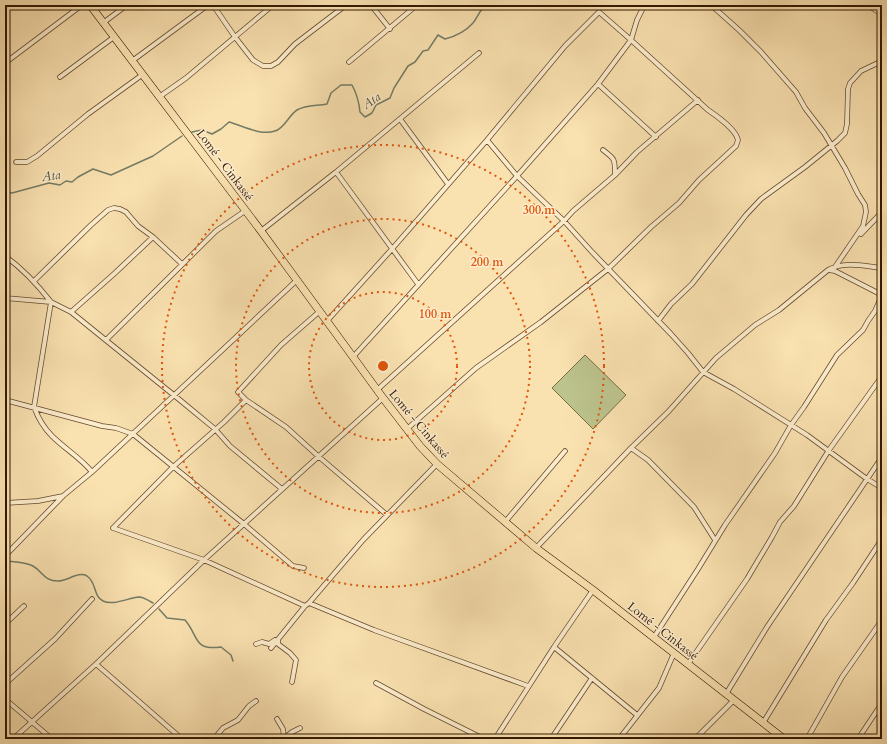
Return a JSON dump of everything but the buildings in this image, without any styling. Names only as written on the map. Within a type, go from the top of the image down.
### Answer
[{"type":"highway","name":"Lomé - Cinkassé","points":[[90,5],[261,231],[376,390],[407,430],[437,464],[536,548],[593,590],[784,739]]},
{"type":"street","points":[[5,63],[82,5]]},
{"type":"street","points":[[103,23],[127,5]]},
{"type":"street","points":[[132,61],[208,5]]},
{"type":"street","points":[[213,5],[253,60],[264,66],[271,66],[278,62],[295,44],[346,5]]},
{"type":"street","points":[[159,97],[186,78],[273,5]]},
{"type":"street","points":[[371,5],[390,29]]},
{"type":"street","points":[[350,62],[417,5]]},
{"type":"street","points":[[353,357],[598,84],[631,40],[637,20],[646,5]]},
{"type":"street","points":[[711,5],[773,64],[796,92],[805,108],[824,133],[845,168],[866,208],[863,226],[834,267]]},
{"type":"street","points":[[867,5],[882,14]]},
{"type":"street","points":[[327,321],[487,140],[565,46],[599,12],[738,137],[737,144],[699,180],[679,203],[651,227],[608,269],[541,322],[476,368],[407,430]]},
{"type":"street","points":[[60,77],[114,37]]},
{"type":"street","points":[[261,231],[336,172],[478,53]]},
{"type":"street","points":[[658,321],[671,304],[692,284],[746,215],[761,199],[800,171],[842,136],[846,129],[848,89],[852,80],[864,69],[882,61]]},
{"type":"street","points":[[16,162],[27,162],[37,156],[88,114],[142,75]]},
{"type":"street","points":[[598,84],[656,137]]},
{"type":"street","points":[[376,390],[564,221],[637,152],[698,100]]},
{"type":"street","points":[[400,119],[448,184]]},
{"type":"street","points":[[487,140],[517,176],[564,221],[688,353],[703,372],[734,389],[791,425],[882,488]]},
{"type":"street","points":[[603,150],[610,154],[614,160],[614,175]]},
{"type":"street","points":[[336,172],[418,284]]},
{"type":"street","points":[[34,281],[108,210],[120,209],[126,212],[138,226],[153,237],[182,264]]},
{"type":"street","points":[[106,340],[216,231],[245,211]]},
{"type":"street","points":[[852,243],[882,212]]},
{"type":"street","points":[[71,312],[90,297],[153,237]]},
{"type":"street","points":[[5,256],[34,281],[51,302],[34,407],[39,419],[51,436],[87,465],[92,472]]},
{"type":"street","points":[[536,548],[691,387],[716,358],[755,325],[779,310],[828,270],[834,267],[844,265],[882,268]]},
{"type":"street","points":[[654,637],[715,540],[775,453],[791,425],[838,355],[863,330],[875,311],[882,295],[832,269],[828,270]]},
{"type":"street","points":[[5,556],[63,496],[92,472],[175,396],[297,280]]},
{"type":"street","points":[[5,298],[51,302],[71,312],[175,396],[214,429],[230,446],[282,489]]},
{"type":"street","points":[[320,311],[281,345],[238,392],[246,400],[286,427],[386,515]]},
{"type":"street","points":[[688,664],[747,579],[780,522],[794,506],[829,450],[882,376]]},
{"type":"street","points":[[13,739],[96,664],[204,560],[383,398]]},
{"type":"street","points":[[5,400],[102,426],[123,430],[133,434],[244,524],[292,566],[304,568]]},
{"type":"street","points":[[246,400],[224,422],[214,429],[173,467],[112,528],[204,560],[305,606]]},
{"type":"street","points":[[631,448],[648,460],[694,507],[715,540]]},
{"type":"street","points":[[505,522],[565,451]]},
{"type":"street","points":[[726,694],[770,622],[882,456]]},
{"type":"street","points":[[271,648],[305,606],[363,540],[437,464]]},
{"type":"street","points":[[5,503],[38,501],[63,496]]},
{"type":"street","points":[[762,723],[826,620],[882,539]]},
{"type":"street","points":[[495,739],[528,686],[593,590]]},
{"type":"street","points":[[5,684],[55,639],[92,599]]},
{"type":"street","points":[[309,603],[374,630],[528,686]]},
{"type":"street","points":[[5,624],[24,606]]},
{"type":"street","points":[[807,739],[842,677],[882,620]]},
{"type":"street","points":[[256,644],[262,642],[269,644],[278,638]]},
{"type":"street","points":[[278,638],[278,644],[290,653],[296,660],[292,682]]},
{"type":"street","points":[[554,647],[638,715]]},
{"type":"street","points":[[619,739],[659,688],[674,653]]},
{"type":"street","points":[[96,664],[182,739]]},
{"type":"street","points":[[551,739],[592,678]]},
{"type":"street","points":[[376,683],[484,739]]},
{"type":"street","points":[[5,699],[52,739]]},
{"type":"street","points":[[695,739],[734,700]]},
{"type":"street","points":[[214,739],[223,728],[238,720],[249,706],[256,701]]},
{"type":"street","points":[[858,739],[882,703]]},
{"type":"street","points":[[277,720],[282,729],[284,738],[300,728]]},
{"type":"green space","points":[[585,355],[626,395],[593,429],[552,388]]},
{"type":"waterway","name":"Ata","points":[[192,132],[202,130],[212,134],[229,122],[252,130],[264,132],[275,131],[281,128],[291,115],[300,108],[327,104],[331,93],[341,85],[352,85],[358,98],[360,112],[365,117],[372,113],[376,105],[390,98],[394,88],[408,66],[415,62],[423,51],[428,50],[438,35],[445,39],[467,29],[473,23],[481,10],[487,5]]},
{"type":"waterway","name":"Ata","points":[[5,192],[12,193],[49,183],[60,185],[66,181],[72,182],[93,169],[111,175],[153,156],[182,136]]},
{"type":"waterway","points":[[6,561],[20,562],[33,566],[53,581],[62,581],[77,575],[87,576],[92,582],[98,596],[103,601],[111,603],[139,597],[145,598],[153,603]]},
{"type":"waterway","points":[[159,609],[167,618],[185,620],[201,644],[212,648],[221,647],[231,655],[233,661]]}]
